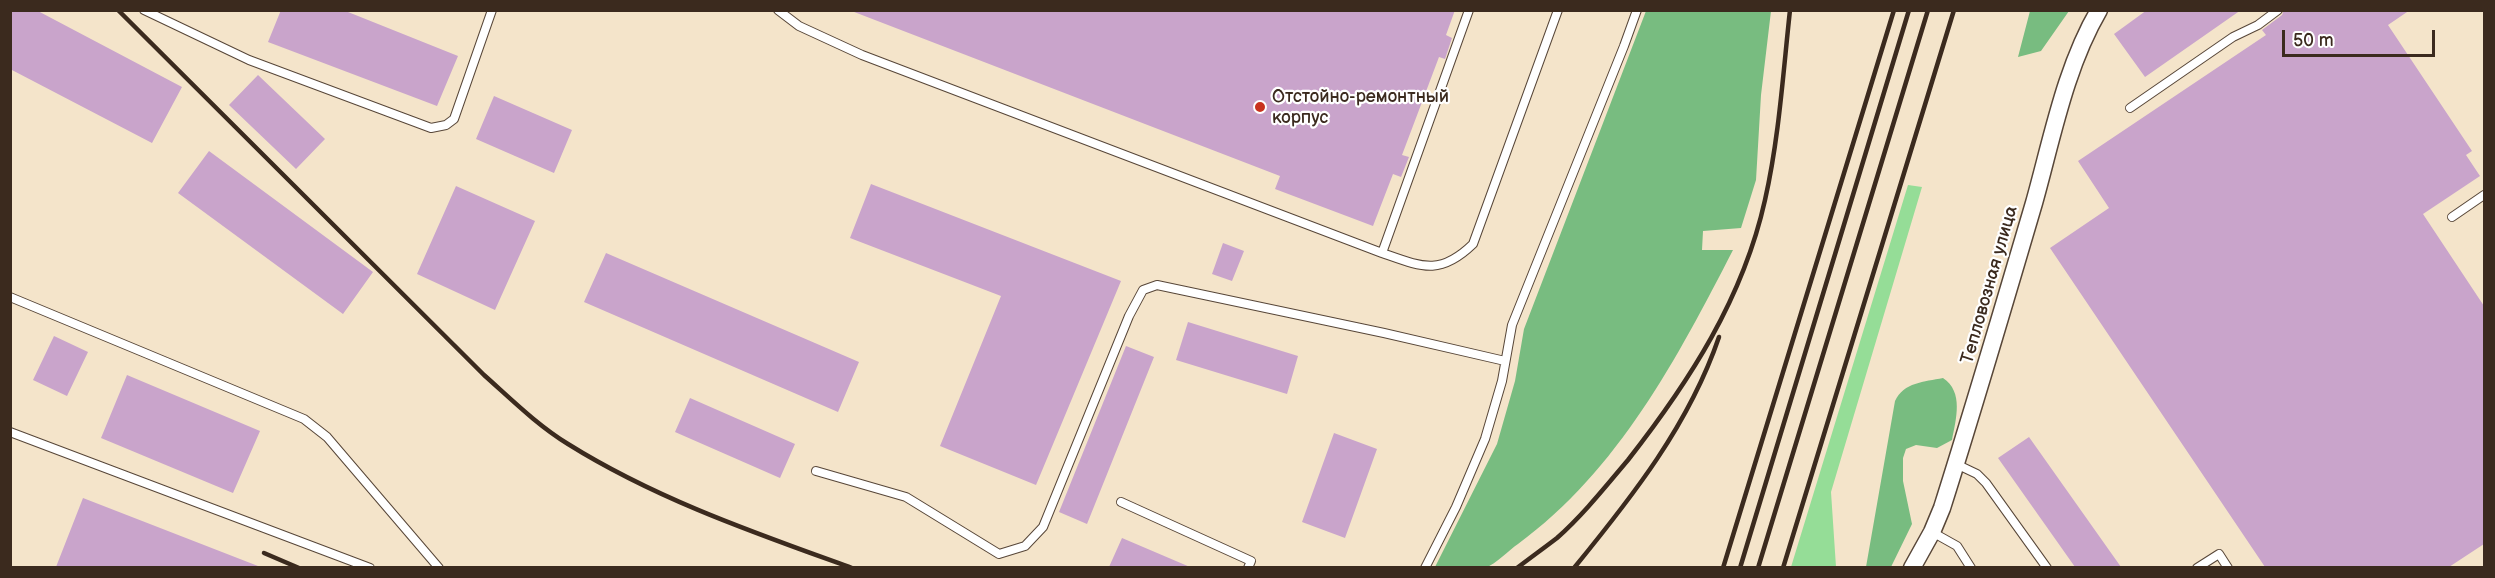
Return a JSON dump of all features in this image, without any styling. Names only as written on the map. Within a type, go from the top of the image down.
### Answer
[{"type":"street","name":"Тепловозная улица","points":[[1912,567],[1932,532],[1956,464],[2070,75],[2099,10]]},
{"type":"lane","points":[[144,10],[249,60],[431,128],[446,125],[454,118],[492,10]]},
{"type":"lane","points":[[778,10],[799,26],[861,55],[1382,253],[1419,265],[1441,266],[1458,258],[1473,244],[1558,10]]},
{"type":"lane","points":[[1382,253],[1469,10]]},
{"type":"lane","points":[[1425,567],[1456,507],[1485,439],[1512,325],[1637,10]]},
{"type":"lane","points":[[2130,108],[2233,37],[2258,25],[2278,10]]},
{"type":"lane","points":[[2452,217],[2484,195]]},
{"type":"lane","points":[[816,471],[906,497],[999,554],[1025,546],[1043,527],[1129,316],[1143,290],[1157,285],[1505,361]]},
{"type":"lane","points":[[10,297],[304,419],[327,437],[439,567]]},
{"type":"lane","points":[[10,432],[370,567]]},
{"type":"lane","points":[[1956,464],[1977,474],[1986,483],[2047,567]]},
{"type":"lane","points":[[1121,502],[1251,561],[1248,567]]},
{"type":"lane","points":[[1932,532],[1957,546],[1971,567]]},
{"type":"lane","points":[[2197,567],[2219,554],[2228,567]]},
{"type":"green space","points":[[1646,11],[1771,11],[1761,95],[1756,180],[1741,228],[1703,231],[1702,250],[1733,250],[1667,371],[1615,447],[1586,482],[1554,515],[1489,566],[1474,569],[1435,567],[1497,444],[1515,381],[1524,329]]},
{"type":"green space","points":[[2030,11],[2069,11],[2041,51],[2018,57]]},
{"type":"green space","points":[[1908,185],[1922,187],[1831,492],[1836,567],[1791,567]]},
{"type":"green space","points":[[1943,378],[1950,384],[1956,398],[1952,440],[1937,448],[1916,445],[1906,449],[1903,458],[1903,481],[1912,524],[1891,567],[1866,567],[1895,401],[1909,386]]},
{"type":"building","points":[[10,10],[36,10],[182,87],[152,143],[10,69]]},
{"type":"building","points":[[281,10],[343,10],[458,56],[437,106],[268,42]]},
{"type":"building","name":"Отстойно-ремонтный корпус","points":[[849,10],[1455,10],[1446,35],[1452,38],[1445,59],[1439,57],[1402,155],[1409,157],[1401,177],[1393,174],[1373,226],[1275,189],[1280,176]]},
{"type":"building","points":[[2147,10],[2241,10],[2145,77],[2114,34]]},
{"type":"building","points":[[2284,10],[2410,10],[2388,25],[2472,151],[2466,155],[2480,176],[2423,214],[2484,306],[2484,544],[2449,567],[2265,567],[2050,248],[2109,208],[2078,161],[2266,35],[2262,30],[2282,15]]},
{"type":"building","points":[[258,75],[325,139],[296,169],[229,105]]},
{"type":"building","points":[[494,96],[572,130],[554,173],[476,139]]},
{"type":"building","points":[[209,151],[373,272],[343,314],[178,193]]},
{"type":"building","points":[[871,184],[1121,281],[1036,485],[940,446],[1001,296],[850,238]]},
{"type":"building","points":[[456,186],[535,221],[495,310],[417,274]]},
{"type":"building","points":[[1223,243],[1244,251],[1232,281],[1212,274]]},
{"type":"building","points":[[606,253],[859,362],[838,412],[584,302]]},
{"type":"building","points":[[1188,322],[1298,356],[1287,394],[1176,360]]},
{"type":"building","points":[[54,336],[88,352],[67,396],[33,380]]},
{"type":"building","points":[[1126,346],[1154,357],[1087,524],[1059,512]]},
{"type":"building","points":[[127,375],[260,431],[233,493],[101,438]]},
{"type":"building","points":[[690,398],[795,444],[780,478],[675,432]]},
{"type":"building","points":[[1334,433],[1377,449],[1345,538],[1302,522]]},
{"type":"building","points":[[2029,437],[2121,567],[2075,567],[1998,458]]},
{"type":"building","points":[[83,498],[258,566],[258,567],[56,567]]},
{"type":"building","points":[[1122,538],[1190,567],[1109,567]]},
{"type":"railway","points":[[118,10],[484,375],[546,429],[601,464],[671,498],[743,528],[852,568]]},
{"type":"railway","points":[[1517,568],[1567,529],[1628,460],[1692,370],[1728,305],[1755,236],[1770,177],[1790,10]]},
{"type":"railway","points":[[1723,568],[1894,10]]},
{"type":"railway","points":[[1740,568],[1909,10]]},
{"type":"railway","points":[[1758,568],[1928,10]]},
{"type":"railway","points":[[1783,568],[1954,10]]},
{"type":"railway","points":[[1574,568],[1657,459],[1692,400],[1719,337]]},
{"type":"railway","points":[[264,553],[299,568]]},
{"type":"place","name":"Отстойно-ремонтный корпус","points":[[1260,107]]}]
